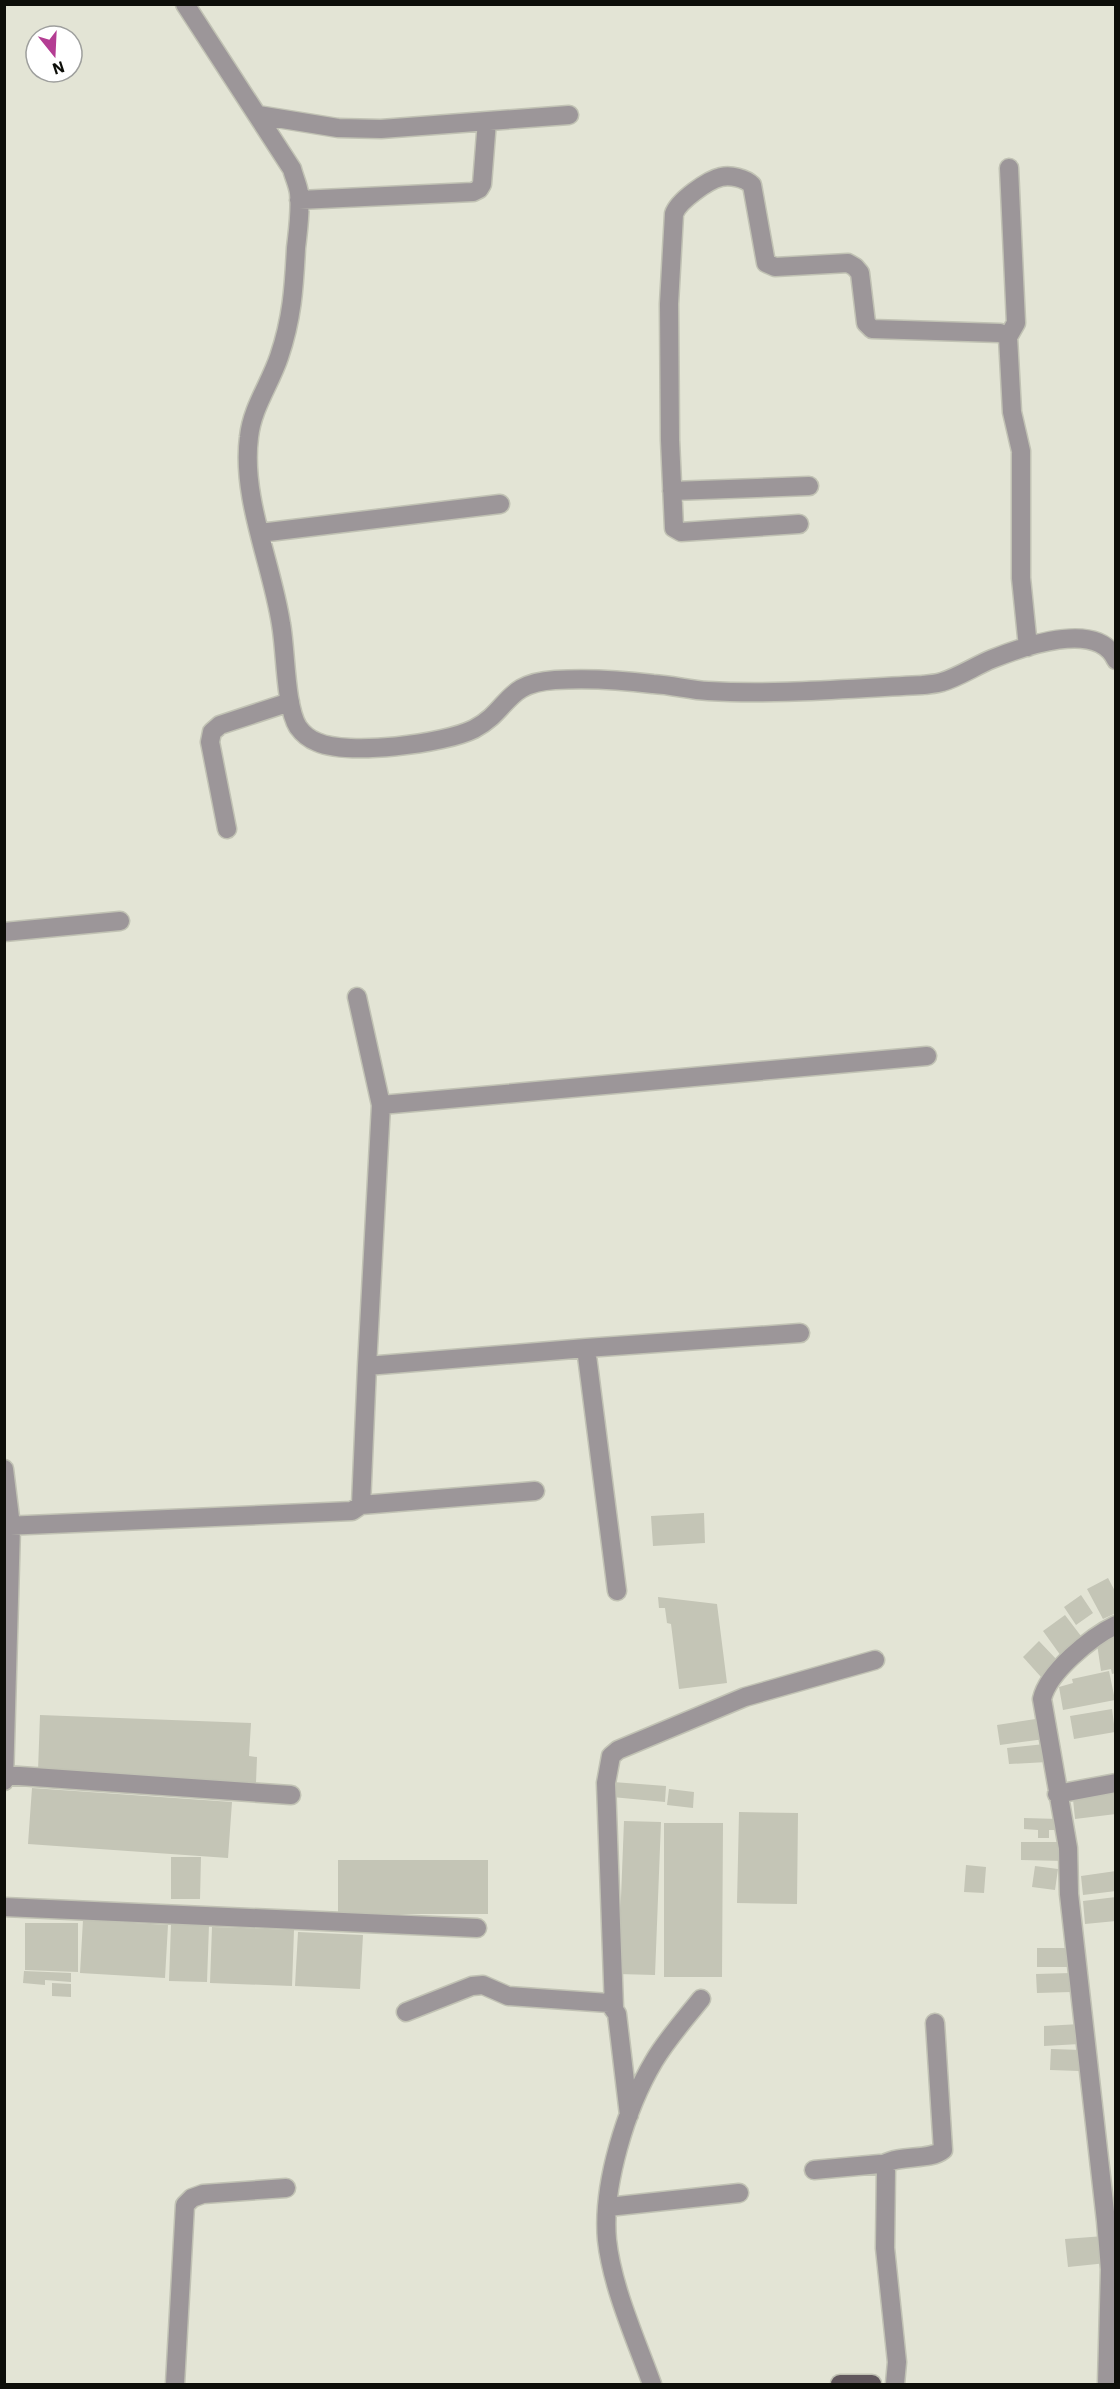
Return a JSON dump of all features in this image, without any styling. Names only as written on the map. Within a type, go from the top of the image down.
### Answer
[{"type":"main road","points":[[840,2385],[872,2385]]},
{"type":"street","points":[[185,4],[292,169],[298,192],[291,317],[278,361],[259,402],[249,437],[249,479],[252,503],[276,594],[290,702],[296,724],[305,735],[319,744],[367,748],[399,746],[471,731],[486,722],[521,687],[534,682],[584,679],[655,684],[705,691],[746,692],[923,685],[950,679],[992,659],[1028,647],[1067,639],[1088,638],[1103,645],[1115,657]]},
{"type":"street","points":[[258,115],[338,128],[364,129],[569,115]]},
{"type":"street","points":[[299,200],[473,192],[482,184],[487,121]]},
{"type":"street","points":[[1010,168],[1016,323],[1008,337],[1012,412],[1021,451],[1020,570],[1028,647]]},
{"type":"street","points":[[799,525],[676,531],[673,523],[669,304],[674,214],[676,206],[681,201],[719,177],[743,179],[752,185],[766,263],[775,267],[848,263],[855,267],[860,273],[868,327],[872,329],[1000,333],[1008,337]]},
{"type":"street","points":[[672,491],[809,486]]},
{"type":"street","points":[[260,533],[500,504]]},
{"type":"street","points":[[227,829],[210,742],[212,732],[220,725],[290,702]]},
{"type":"street","points":[[4,932],[120,921]]},
{"type":"street","points":[[357,997],[381,1105],[362,1505]]},
{"type":"street","points":[[381,1105],[927,1056]]},
{"type":"street","points":[[367,1366],[800,1333]]},
{"type":"street","points":[[586,1348],[617,1591]]},
{"type":"street","points":[[4,1469],[8,1526],[4,1781]]},
{"type":"street","points":[[8,1526],[352,1511],[362,1505],[535,1491]]},
{"type":"street","points":[[1107,2385],[1111,2232],[1069,1894],[1068,1848],[1042,1700],[1044,1689],[1054,1674],[1102,1632],[1116,1625]]},
{"type":"street","points":[[614,2008],[606,1783],[611,1756],[618,1750],[745,1697],[875,1660]]},
{"type":"street","points":[[5,1775],[291,1795]]},
{"type":"street","points":[[1057,1794],[1116,1783]]},
{"type":"street","points":[[4,1907],[477,1928]]},
{"type":"street","points":[[406,2012],[472,1986],[483,1985],[508,1996],[609,2003],[617,2014],[630,2117]]},
{"type":"street","points":[[652,2385],[617,2283],[607,2241],[613,2162],[654,2062],[701,1999]]},
{"type":"street","points":[[814,2170],[884,2164],[900,2158],[937,2154],[943,2150],[935,2023]]},
{"type":"street","points":[[884,2164],[887,2174],[885,2248],[897,2362],[895,2385]]},
{"type":"street","points":[[175,2385],[185,2205],[192,2198],[203,2194],[286,2188]]},
{"type":"street","points":[[608,2207],[739,2193]]},
{"type":"building","points":[[704,1513],[705,1543],[653,1546],[651,1516]]},
{"type":"building","points":[[1108,1578],[1116,1593],[1116,1613],[1103,1619],[1087,1589]]},
{"type":"building","points":[[1081,1595],[1093,1613],[1076,1625],[1064,1607]]},
{"type":"building","points":[[658,1597],[717,1604],[727,1683],[679,1689],[671,1624],[667,1623],[665,1608],[659,1608]]},
{"type":"building","points":[[1065,1615],[1084,1640],[1061,1656],[1043,1631]]},
{"type":"building","points":[[1116,1635],[1116,1673],[1112,1674],[1111,1669],[1101,1671],[1097,1644]]},
{"type":"building","points":[[1039,1641],[1058,1661],[1041,1677],[1023,1657]]},
{"type":"building","points":[[1109,1671],[1115,1700],[1063,1710],[1059,1687],[1073,1683],[1072,1679]]},
{"type":"building","points":[[1112,1709],[1115,1732],[1074,1739],[1070,1716]]},
{"type":"building","points":[[40,1715],[251,1723],[249,1756],[257,1757],[256,1783],[90,1777],[38,1771]]},
{"type":"building","points":[[1042,1718],[1045,1739],[1000,1745],[997,1725]]},
{"type":"building","points":[[1045,1744],[1047,1762],[1009,1764],[1007,1748]]},
{"type":"building","points":[[613,1782],[666,1786],[665,1802],[612,1797]]},
{"type":"building","points":[[32,1788],[232,1802],[228,1858],[28,1844]]},
{"type":"building","points":[[669,1789],[694,1792],[693,1808],[667,1805]]},
{"type":"building","points":[[1116,1793],[1116,1814],[1075,1819],[1073,1799]]},
{"type":"building","points":[[739,1812],[798,1813],[797,1904],[737,1903]]},
{"type":"building","points":[[1024,1818],[1059,1819],[1059,1830],[1049,1830],[1049,1838],[1038,1838],[1038,1830],[1024,1829]]},
{"type":"building","points":[[624,1821],[661,1822],[655,1975],[618,1974]]},
{"type":"building","points":[[664,1823],[723,1823],[722,1977],[664,1977]]},
{"type":"building","points":[[1021,1842],[1065,1842],[1065,1861],[1021,1860]]},
{"type":"building","points":[[171,1857],[201,1857],[200,1899],[171,1899]]},
{"type":"building","points":[[338,1860],[488,1860],[488,1914],[338,1914]]},
{"type":"building","points":[[966,1865],[986,1867],[984,1893],[964,1892]]},
{"type":"building","points":[[1035,1866],[1058,1869],[1055,1890],[1032,1887]]},
{"type":"building","points":[[1116,1871],[1116,1891],[1083,1895],[1081,1876]]},
{"type":"building","points":[[1116,1897],[1116,1921],[1085,1924],[1083,1901]]},
{"type":"building","points":[[83,1920],[168,1925],[165,1978],[80,1973]]},
{"type":"building","points":[[25,1923],[78,1923],[78,1972],[25,1970]]},
{"type":"building","points":[[171,1924],[209,1925],[207,1982],[169,1981]]},
{"type":"building","points":[[212,1927],[294,1930],[292,1986],[210,1983]]},
{"type":"building","points":[[298,1932],[363,1935],[360,1989],[295,1986]]},
{"type":"building","points":[[1037,1948],[1071,1948],[1072,1967],[1037,1967]]},
{"type":"building","points":[[24,1971],[71,1973],[71,1982],[45,1980],[45,1985],[23,1983]]},
{"type":"building","points":[[1071,1973],[1071,1992],[1037,1993],[1036,1974]]},
{"type":"building","points":[[52,1983],[71,1984],[71,1997],[52,1996]]},
{"type":"building","points":[[1080,2024],[1080,2044],[1044,2046],[1044,2026]]},
{"type":"building","points":[[1051,2049],[1082,2050],[1080,2071],[1050,2070]]},
{"type":"building","points":[[1104,2236],[1107,2263],[1068,2267],[1065,2239]]}]
